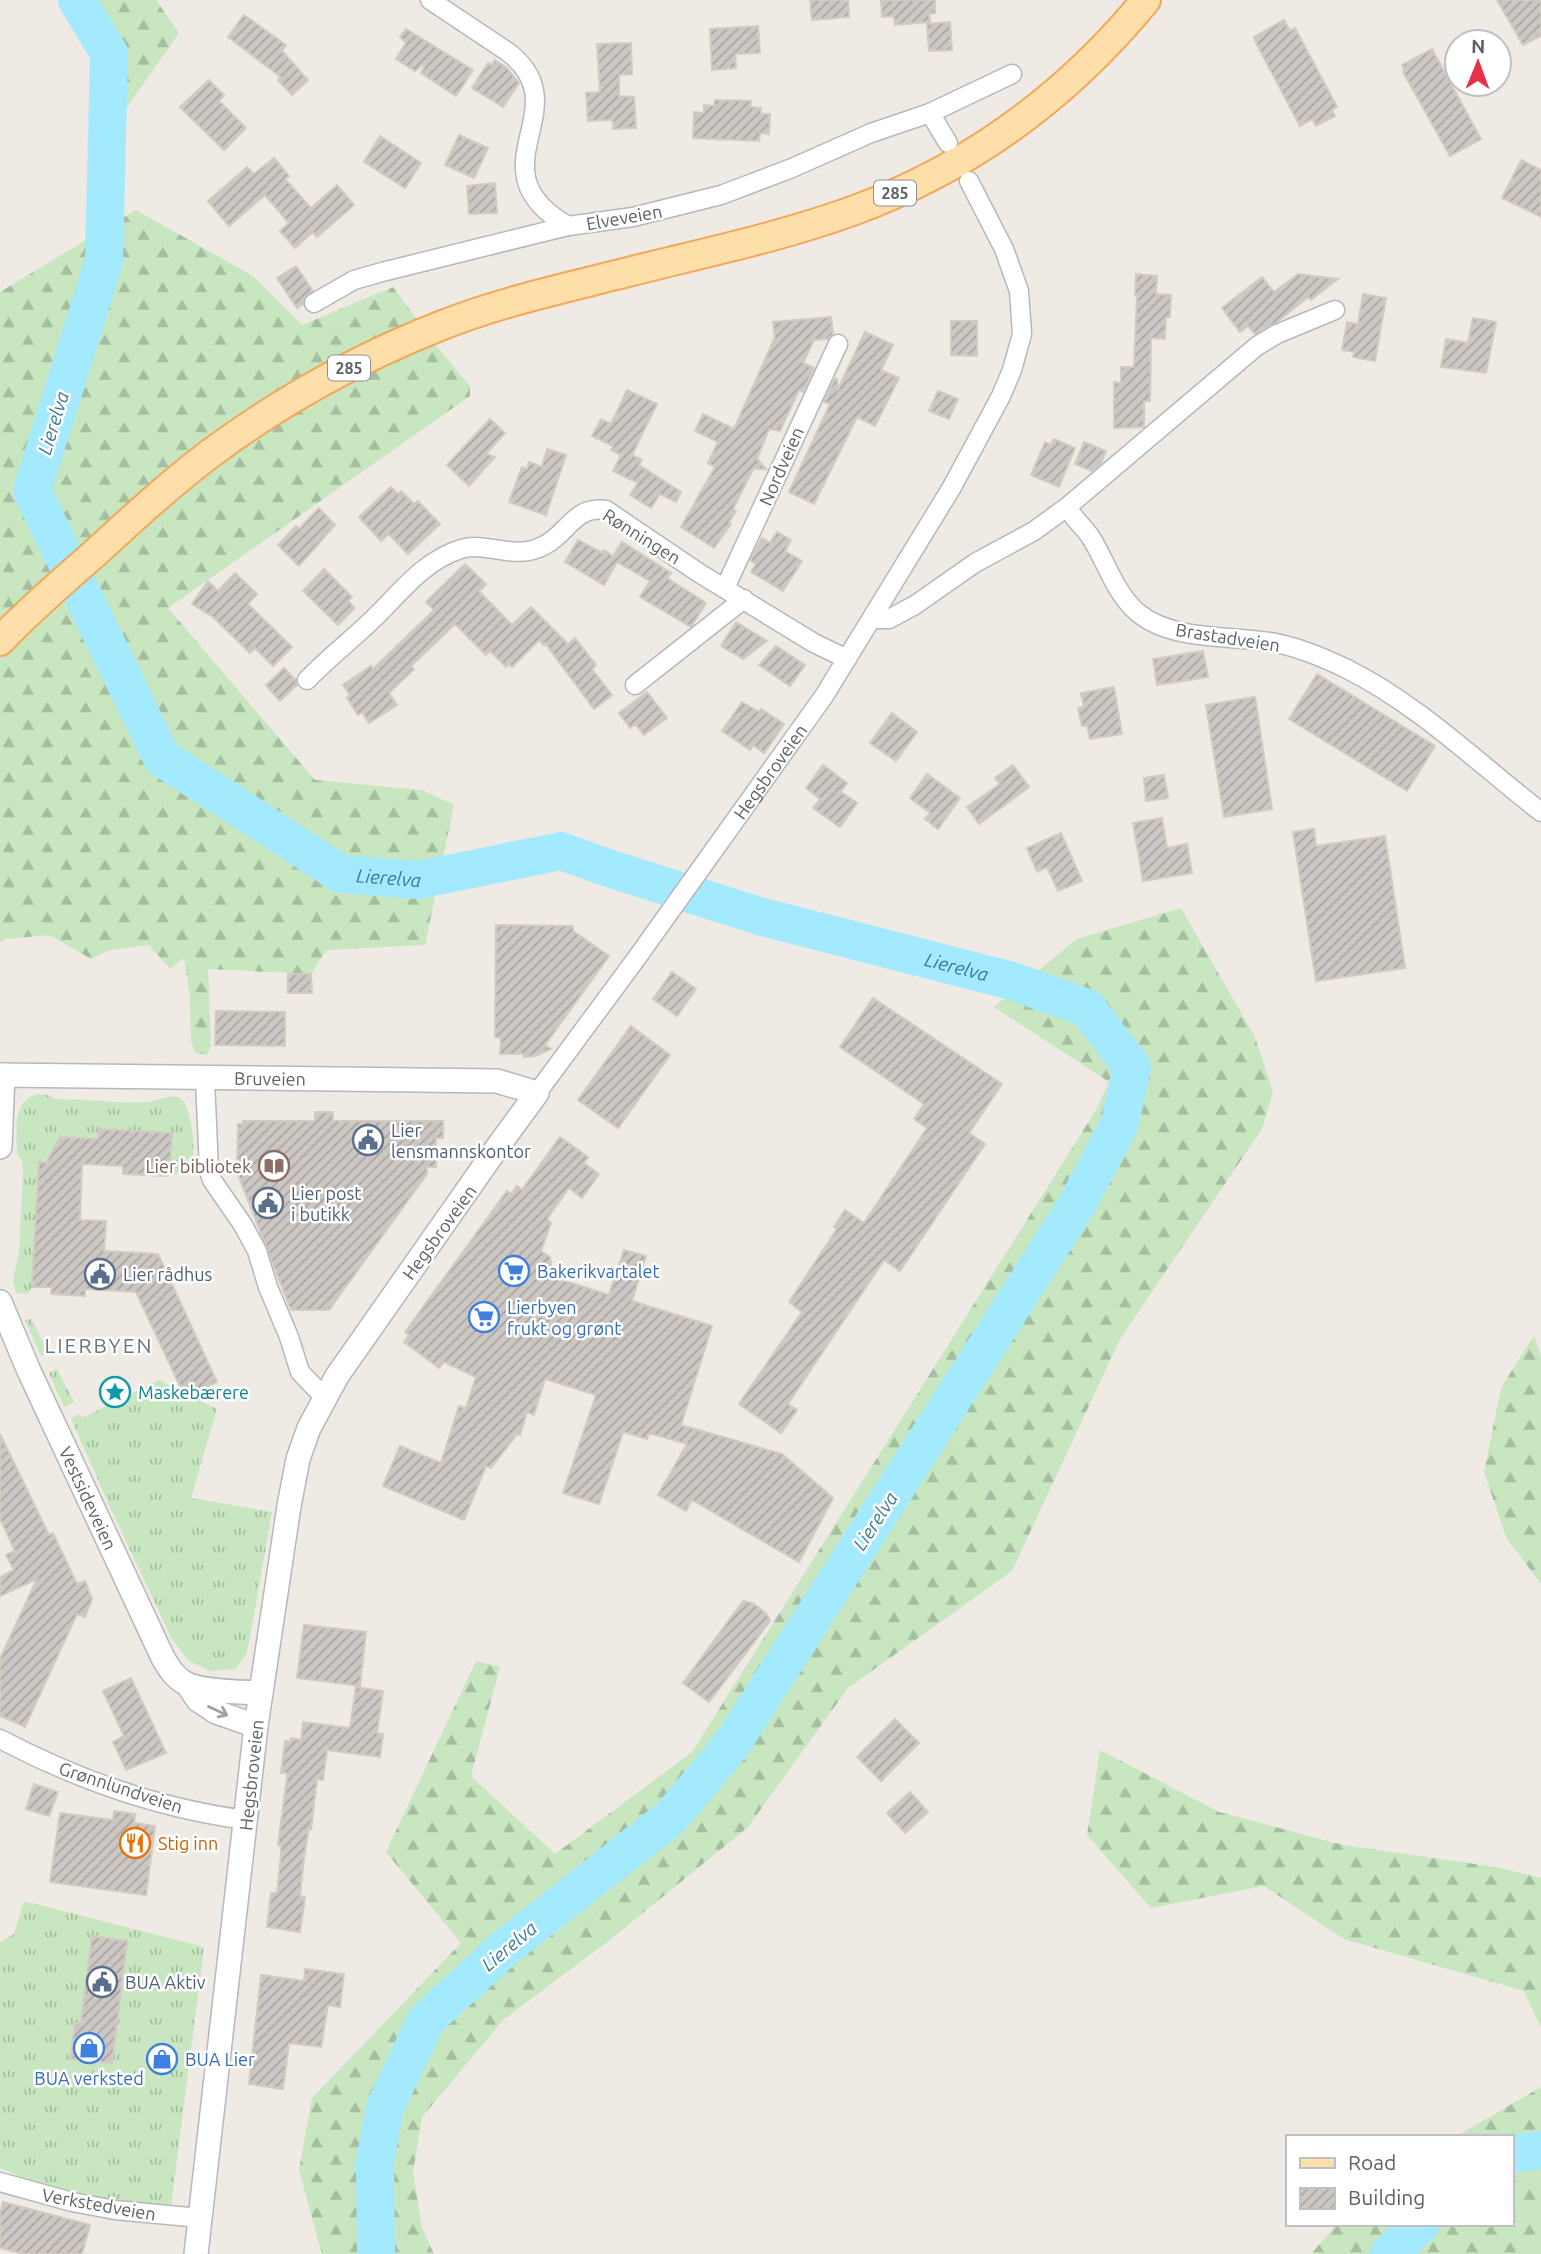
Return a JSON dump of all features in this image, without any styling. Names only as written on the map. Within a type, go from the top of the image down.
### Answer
[{"type":"main road","name":"285","points":[[0,641],[140,512],[209,454],[319,384],[404,341],[506,304],[743,243],[818,222],[878,201],[949,168],[1012,128],[1048,100],[1104,48],[1146,0]]},
{"type":"street","points":[[430,0],[518,59],[531,76],[535,97],[534,118],[524,158],[525,177],[538,204],[553,218],[568,226]]},
{"type":"street","name":"Elveveien","points":[[314,303],[354,280],[568,226],[634,217],[721,195],[792,168],[871,133],[930,113],[1012,74]]},
{"type":"street","points":[[930,113],[948,144]]},
{"type":"street","name":"Hegsbroveien","points":[[196,2254],[256,1726],[289,1506],[305,1437],[324,1397],[357,1345],[499,1144],[797,736],[872,619],[971,454],[1001,396],[1022,334],[1021,308],[1013,270],[969,181]]},
{"type":"street","points":[[872,619],[889,619],[915,605],[975,563],[1034,531],[1067,507],[1257,346],[1277,334],[1335,310]]},
{"type":"street","name":"Nordveien","points":[[725,588],[838,344]]},
{"type":"street","name":"Brastadveien","points":[[1067,507],[1089,535],[1117,586],[1138,613],[1154,623],[1178,632],[1278,644],[1305,651],[1346,668],[1418,714],[1541,812]]},
{"type":"street","name":"Rønningen","points":[[306,680],[371,621],[408,582],[445,556],[475,547],[511,553],[533,550],[546,545],[581,513],[594,508],[606,510],[725,588],[814,643],[847,659]]},
{"type":"street","points":[[635,685],[744,599]]},
{"type":"street","points":[[0,1147],[1,1075]]},
{"type":"street","name":"Bruveien","points":[[1,1075],[497,1082],[537,1093]]},
{"type":"street","points":[[205,1079],[209,1171],[212,1180],[257,1251],[300,1372],[324,1397]]},
{"type":"street","name":"Vestsideveien","points":[[0,1302],[34,1383],[171,1672],[188,1685],[198,1700],[216,1712],[256,1726]]},
{"type":"street","points":[[188,1685],[261,1693]]},
{"type":"street","name":"Grønnlundveien","points":[[0,1739],[62,1769],[129,1793],[163,1804],[246,1820]]},
{"type":"street","name":"Verkstedveien","points":[[0,2182],[72,2202],[115,2210],[200,2218]]},
{"type":"green space","points":[[78,0],[156,0],[179,33],[108,134],[111,58]]},
{"type":"green space","points":[[136,210],[253,276],[302,325],[393,287],[470,386],[470,396],[168,608],[315,780],[422,790],[454,805],[425,945],[326,950],[311,974],[208,969],[211,1046],[207,1055],[195,1053],[191,1041],[190,996],[184,958],[170,969],[149,945],[110,950],[91,959],[50,935],[5,939],[0,943],[0,292]]},
{"type":"green space","points":[[1181,908],[1255,1037],[1273,1092],[1262,1129],[1120,1339],[1012,1571],[848,1688],[748,1827],[611,1939],[503,2020],[422,2117],[413,2172],[422,2228],[434,2254],[322,2254],[299,2170],[312,2098],[461,1943],[386,1852],[476,1661],[500,1667],[471,1776],[555,1854],[692,1752],[1096,1110],[1109,1082],[994,1007],[1077,939]]},
{"type":"green space","points":[[38,1094],[55,1099],[125,1102],[180,1098],[190,1117],[193,1154],[185,1170],[166,1176],[171,1133],[99,1129],[98,1139],[59,1137],[46,1162],[38,1162],[32,1286],[28,1294],[16,1293],[13,1281],[19,1251],[23,1174],[22,1160],[17,1155],[17,1118],[23,1103]]},
{"type":"green space","points":[[31,1319],[49,1353],[41,1356],[25,1320]]},
{"type":"green space","points":[[1534,1335],[1541,1357],[1541,1584],[1506,1537],[1484,1472],[1501,1388]]},
{"type":"green space","points":[[57,1369],[74,1402],[64,1407],[49,1373]]},
{"type":"green space","points":[[159,1380],[217,1409],[191,1498],[272,1512],[246,1655],[235,1669],[211,1671],[189,1661],[172,1639],[71,1418],[80,1414],[82,1418]]},
{"type":"green space","points":[[1100,1750],[1219,1812],[1343,1845],[1496,1867],[1541,1878],[1541,2028],[1524,1991],[1344,1939],[1264,1886],[1151,1908],[1087,1835]]},
{"type":"green space","points":[[24,1901],[204,1947],[171,2207],[99,2197],[37,2184],[0,2168],[0,1942],[14,1934]]},
{"type":"green space","points":[[1541,2087],[1541,2254],[1311,2254],[1335,2226],[1513,2226],[1513,2135],[1458,2135]]},
{"type":"building","points":[[810,0],[848,0],[849,17],[812,20]]},
{"type":"building","points":[[881,0],[935,0],[935,13],[929,14],[930,22],[895,25],[894,16],[882,17]]},
{"type":"building","points":[[1497,0],[1541,0],[1541,36],[1523,45]]},
{"type":"building","points":[[244,15],[286,45],[282,51],[308,80],[292,95],[278,80],[281,77],[228,37]]},
{"type":"building","points":[[1284,20],[1290,31],[1295,28],[1337,107],[1332,110],[1335,116],[1316,126],[1312,119],[1300,126],[1255,41],[1254,37]]},
{"type":"building","points":[[950,22],[952,50],[929,51],[927,24]]},
{"type":"building","points":[[758,26],[760,53],[735,54],[736,68],[712,70],[710,29]]},
{"type":"building","points":[[406,29],[473,70],[456,96],[421,73],[427,61],[415,71],[396,59],[406,43],[400,37]]},
{"type":"building","points":[[631,43],[632,74],[619,75],[619,96],[634,97],[636,128],[613,129],[613,120],[588,121],[586,93],[600,92],[597,44]]},
{"type":"building","points":[[1432,49],[1443,69],[1443,98],[1459,98],[1481,139],[1450,156],[1403,72],[1405,71],[1402,65]]},
{"type":"building","points":[[495,60],[507,68],[519,83],[503,107],[472,88],[488,63],[492,65]]},
{"type":"building","points":[[209,80],[224,95],[219,101],[246,128],[224,150],[180,107]]},
{"type":"building","points":[[715,100],[751,101],[750,107],[761,108],[761,114],[770,114],[769,134],[760,133],[759,141],[693,138],[694,112],[704,113],[704,105],[714,106]]},
{"type":"building","points":[[459,135],[488,148],[474,178],[445,165]]},
{"type":"building","points":[[380,136],[421,163],[405,188],[364,162]]},
{"type":"building","points":[[274,158],[289,176],[285,179],[311,208],[337,185],[354,205],[317,237],[313,232],[295,248],[280,231],[289,223],[265,195],[229,226],[208,201],[247,167],[254,174]]},
{"type":"building","points":[[1521,160],[1541,170],[1541,217],[1502,198]]},
{"type":"building","points":[[495,183],[497,213],[469,214],[467,186]]},
{"type":"building","points":[[296,266],[313,291],[297,308],[277,278]]},
{"type":"building","points":[[1136,274],[1157,276],[1156,294],[1171,295],[1170,317],[1166,317],[1165,339],[1151,338],[1150,401],[1144,401],[1144,427],[1114,428],[1114,382],[1121,383],[1121,367],[1134,367]]},
{"type":"building","points":[[1298,274],[1338,279],[1311,300],[1308,297],[1277,322],[1255,334],[1248,326],[1240,332],[1222,308],[1262,277],[1274,292]]},
{"type":"building","points":[[1363,294],[1386,298],[1375,361],[1353,357],[1354,352],[1342,350],[1347,322],[1358,324]]},
{"type":"building","points":[[831,317],[833,334],[828,339],[814,340],[803,363],[814,368],[803,392],[799,390],[780,431],[769,429],[757,459],[766,469],[753,469],[733,509],[736,511],[729,522],[731,524],[714,548],[681,527],[715,467],[708,463],[718,442],[695,431],[703,414],[734,429],[775,337],[773,322]]},
{"type":"building","points":[[1473,318],[1496,322],[1486,373],[1441,367],[1446,339],[1468,343]]},
{"type":"building","points":[[951,321],[977,321],[977,356],[951,355]]},
{"type":"building","points":[[865,332],[893,345],[881,370],[899,378],[875,426],[857,417],[814,504],[789,492],[830,404],[824,402],[835,378],[838,389]]},
{"type":"building","points":[[627,390],[657,404],[632,455],[642,460],[639,465],[681,492],[676,502],[660,494],[651,508],[630,495],[638,483],[613,471],[621,455],[611,450],[613,446],[592,436],[601,419],[611,424]]},
{"type":"building","points":[[938,391],[958,399],[949,419],[929,411]]},
{"type":"building","points":[[490,419],[505,433],[486,454],[495,457],[469,486],[447,465]]},
{"type":"building","points":[[1054,439],[1075,448],[1059,487],[1031,475],[1045,442],[1051,445]]},
{"type":"building","points":[[1084,442],[1106,451],[1101,463],[1092,471],[1075,464]]},
{"type":"building","points":[[547,449],[566,455],[546,515],[509,502],[522,467],[527,469],[529,462],[542,467]]},
{"type":"building","points":[[391,487],[398,494],[401,491],[414,504],[418,501],[440,524],[408,554],[389,534],[381,541],[359,517]]},
{"type":"building","points":[[319,508],[335,525],[299,566],[278,545],[296,526],[299,529]]},
{"type":"building","points":[[777,532],[791,540],[785,551],[802,561],[783,591],[751,572],[756,564],[750,560],[762,538],[770,543]]},
{"type":"building","points":[[578,540],[613,556],[622,542],[671,573],[667,578],[706,603],[691,627],[640,597],[650,581],[617,562],[604,585],[565,562]]},
{"type":"building","points":[[465,564],[486,584],[479,591],[512,625],[531,607],[568,644],[575,638],[596,665],[592,669],[612,695],[594,709],[545,643],[544,645],[539,640],[512,667],[509,664],[506,667],[490,651],[486,655],[455,624],[411,666],[414,669],[389,693],[397,705],[369,723],[362,712],[358,715],[347,698],[350,695],[343,685],[371,666],[373,669],[434,610],[426,602]]},
{"type":"building","points":[[324,569],[352,597],[348,601],[355,608],[338,625],[303,591]]},
{"type":"building","points":[[235,573],[257,594],[248,604],[292,647],[273,666],[255,648],[250,653],[213,617],[192,604],[208,581],[218,591]]},
{"type":"building","points":[[736,622],[767,641],[743,659],[721,646]]},
{"type":"building","points":[[776,646],[805,665],[790,686],[759,665]]},
{"type":"building","points":[[1203,651],[1208,677],[1157,685],[1153,659]]},
{"type":"building","points":[[284,668],[296,680],[297,685],[280,701],[266,685]]},
{"type":"building","points":[[1317,674],[1435,746],[1407,791],[1289,719]]},
{"type":"building","points":[[1114,687],[1122,734],[1090,739],[1087,725],[1082,726],[1078,708],[1084,707],[1081,693]]},
{"type":"building","points":[[647,692],[667,718],[644,735],[635,724],[630,728],[619,713]]},
{"type":"building","points":[[1255,697],[1272,809],[1224,817],[1206,705]]},
{"type":"building","points":[[742,702],[759,712],[761,709],[784,724],[764,753],[753,745],[750,750],[722,731]]},
{"type":"building","points":[[892,713],[917,732],[896,761],[870,743]]},
{"type":"building","points":[[823,765],[847,783],[841,792],[857,803],[840,827],[813,808],[820,799],[806,788]]},
{"type":"building","points":[[1013,765],[1029,787],[979,824],[967,807],[1000,784],[995,778]]},
{"type":"building","points":[[927,774],[960,798],[938,829],[925,819],[930,813],[910,798]]},
{"type":"building","points":[[1164,775],[1168,798],[1146,801],[1144,778]]},
{"type":"building","points":[[1162,818],[1167,848],[1187,844],[1192,873],[1143,881],[1133,823]]},
{"type":"building","points":[[1314,829],[1316,846],[1385,836],[1405,968],[1316,981],[1293,832]]},
{"type":"building","points":[[1061,833],[1082,881],[1058,891],[1047,867],[1037,872],[1027,848]]},
{"type":"building","points":[[496,925],[573,926],[573,931],[609,956],[545,1045],[551,1049],[534,1056],[500,1054],[501,1038],[495,1037]]},
{"type":"building","points":[[672,972],[696,989],[677,1016],[653,999]]},
{"type":"building","points":[[288,974],[311,974],[312,993],[288,993]]},
{"type":"building","points":[[873,998],[1002,1084],[969,1133],[985,1144],[900,1271],[884,1260],[788,1404],[797,1410],[781,1433],[739,1404],[802,1312],[789,1302],[837,1229],[834,1227],[845,1210],[864,1223],[927,1128],[914,1119],[924,1104],[840,1047]]},
{"type":"building","points":[[216,1011],[285,1012],[285,1046],[215,1045]]},
{"type":"building","points":[[631,1026],[670,1055],[618,1128],[578,1100]]},
{"type":"building","points":[[315,1112],[333,1112],[333,1121],[443,1121],[443,1138],[436,1138],[436,1167],[427,1167],[427,1174],[329,1310],[291,1310],[237,1172],[238,1124],[243,1124],[243,1121],[315,1121]]},
{"type":"building","name":"Lier rådhus","points":[[99,1129],[172,1133],[170,1168],[167,1168],[166,1176],[123,1174],[123,1166],[82,1164],[80,1220],[106,1221],[104,1251],[158,1254],[217,1382],[185,1397],[136,1292],[85,1289],[85,1296],[51,1294],[52,1287],[32,1287],[39,1162],[46,1163],[60,1137],[98,1139]]},
{"type":"building","points":[[560,1137],[588,1157],[584,1163],[599,1174],[582,1198],[569,1188],[547,1219],[551,1223],[541,1251],[550,1257],[553,1277],[609,1295],[624,1250],[646,1256],[632,1301],[712,1326],[681,1425],[782,1454],[833,1498],[799,1562],[692,1500],[686,1511],[658,1495],[687,1444],[649,1433],[647,1439],[623,1432],[599,1504],[563,1493],[596,1395],[545,1379],[534,1415],[527,1412],[520,1435],[517,1434],[491,1468],[486,1466],[464,1520],[383,1486],[400,1446],[441,1463],[459,1406],[466,1408],[476,1377],[444,1362],[439,1368],[404,1342],[409,1335],[405,1332],[507,1191],[511,1194],[517,1186],[522,1190]]},
{"type":"building","points":[[0,1434],[49,1535],[53,1533],[77,1584],[85,1581],[92,1599],[85,1617],[77,1614],[25,1727],[0,1716],[0,1659],[37,1579],[0,1596],[0,1577],[14,1570],[6,1555],[15,1551],[0,1519]]},
{"type":"building","points":[[743,1601],[752,1603],[766,1613],[770,1621],[709,1702],[683,1683]]},
{"type":"building","points":[[304,1625],[366,1632],[360,1686],[297,1678]]},
{"type":"building","points":[[131,1678],[166,1753],[126,1770],[113,1742],[124,1736],[103,1691]]},
{"type":"building","points":[[356,1687],[383,1691],[377,1733],[383,1734],[380,1757],[327,1750],[323,1780],[317,1779],[311,1829],[309,1828],[304,1857],[300,1896],[305,1897],[300,1932],[267,1927],[271,1893],[277,1893],[281,1855],[281,1846],[278,1845],[287,1777],[286,1773],[281,1773],[285,1741],[290,1742],[291,1738],[301,1740],[303,1722],[350,1728]]},
{"type":"building","points":[[895,1719],[919,1743],[881,1781],[857,1757]]},
{"type":"building","points":[[34,1784],[58,1792],[49,1816],[26,1809]]},
{"type":"building","points":[[910,1792],[928,1812],[905,1833],[887,1813]]},
{"type":"building","points":[[114,1811],[135,1814],[134,1823],[155,1826],[146,1895],[50,1882],[60,1813],[113,1820]]},
{"type":"building","points":[[92,1936],[127,1941],[112,2063],[70,2059],[75,2023],[81,2023]]},
{"type":"building","points":[[305,1969],[344,1974],[340,2007],[328,2005],[321,2047],[289,2043],[283,2089],[249,2084],[261,1975],[304,1981]]},
{"type":"building","points":[[3,2202],[90,2225],[82,2254],[24,2254],[0,2248],[0,2214]]},
{"type":"waterway","name":"Lierelva","points":[[77,0],[109,53],[104,261],[32,491],[162,758],[341,874],[418,880],[561,851],[759,916],[1012,981],[1087,1008],[1132,1067],[1120,1123],[1075,1208],[732,1744],[671,1817],[506,1947],[427,2019],[385,2107],[375,2162],[376,2254]]},
{"type":"waterway","name":"Lierelva","points":[[1513,2154],[1541,2150]]},
{"type":"waterway","name":"Lierelva","points":[[1389,2254],[1419,2226]]},
{"type":"place","name":"Lier lensmannskontor","points":[[368,1140]]},
{"type":"place","name":"Lier bibliotek","points":[[274,1166]]},
{"type":"place","name":"Lier post i butikk","points":[[268,1203]]},
{"type":"place","name":"Bakerikvartalet","points":[[514,1271]]},
{"type":"place","name":"Lier rådhus","points":[[100,1274]]},
{"type":"place","name":"Lierbyen frukt og grønt","points":[[484,1317]]},
{"type":"place","name":"Maskebærere","points":[[115,1392]]},
{"type":"place","name":"Stig inn","points":[[135,1843]]},
{"type":"place","name":"BUA Aktiv","points":[[102,1982]]},
{"type":"place","name":"BUA verksted","points":[[89,2048]]},
{"type":"place","name":"BUA Lier","points":[[162,2059]]},
{"type":"district","name":"LIERBYEN","points":[[99,1345]]}]
